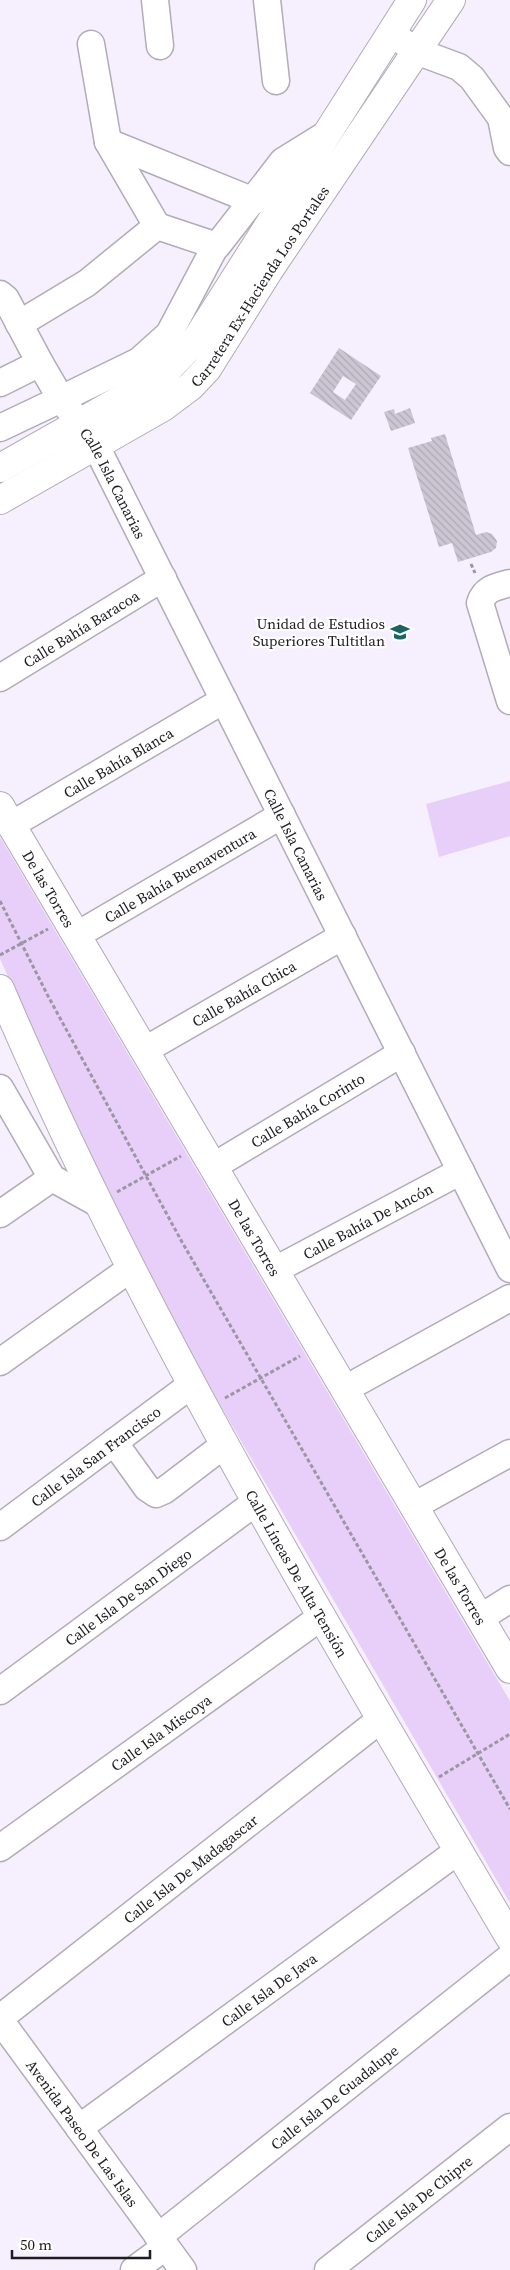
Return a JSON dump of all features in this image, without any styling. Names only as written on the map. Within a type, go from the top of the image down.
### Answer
[{"type":"main road","name":"Carretera Ex-Hacienda Los Portales","points":[[0,468],[159,378],[196,340],[370,63],[412,0]]},
{"type":"main road","name":"Carretera Ex-Hacienda Los Portales","points":[[0,500],[95,444],[163,407],[191,386],[207,369],[269,270],[451,0]]},
{"type":"main road","name":"De las Torres","points":[[6,815],[510,1669]]},
{"type":"main road","name":"Calle Líneas De Alta Tensión","points":[[0,989],[97,1203],[191,1385],[322,1617],[510,1938]]},
{"type":"street","points":[[155,0],[160,46]]},
{"type":"street","points":[[267,0],[276,81]]},
{"type":"street","points":[[391,33],[416,51],[459,67],[472,78],[506,120],[507,148],[510,152]]},
{"type":"street","points":[[91,44],[108,142],[157,226],[215,247]]},
{"type":"street","points":[[370,63],[397,79]]},
{"type":"street","points":[[40,363],[0,384],[10,424],[139,361],[169,334],[215,247],[254,201],[283,161],[325,135]]},
{"type":"street","points":[[108,142],[254,201]]},
{"type":"street","points":[[19,324],[87,283],[157,226]]},
{"type":"street","name":"Calle Isla Canarias","points":[[0,294],[6,299],[61,398],[95,444],[510,1269]]},
{"type":"street","name":"Calle Bahía Baracoa","points":[[0,678],[163,578]]},
{"type":"street","points":[[510,583],[489,589],[483,595],[480,603],[504,660],[510,701]]},
{"type":"street","name":"Calle Bahía Blanca","points":[[6,815],[224,700]]},
{"type":"street","name":"Calle Bahía Buenaventura","points":[[72,927],[282,815]]},
{"type":"street","name":"Calle Bahía Chica","points":[[145,1050],[343,936]]},
{"type":"street","name":"Calle Bahía Corinto","points":[[207,1155],[402,1053]]},
{"type":"street","points":[[0,1088],[52,1178],[97,1203]]},
{"type":"street","name":"Calle Bahía De Ancón","points":[[275,1270],[461,1171]]},
{"type":"street","points":[[0,1214],[52,1178]]},
{"type":"street","points":[[0,1362],[130,1269]]},
{"type":"street","points":[[346,1389],[510,1298]]},
{"type":"street","name":"Calle Isla San Francisco","points":[[0,1527],[191,1385]]},
{"type":"street","points":[[114,1442],[146,1488],[156,1494],[165,1490],[224,1445]]},
{"type":"street","points":[[414,1506],[510,1453]]},
{"type":"street","name":"Calle Isla De San Diego","points":[[0,1691],[256,1502]]},
{"type":"street","points":[[480,1618],[510,1599]]},
{"type":"street","name":"Calle Isla Miscoya","points":[[0,1848],[322,1617]]},
{"type":"street","name":"Calle Isla De Madagascar","points":[[0,2019],[381,1719]]},
{"type":"street","name":"Calle Isla De Java","points":[[79,2128],[458,1851]]},
{"type":"street","name":"Calle Isla De Guadalupe","points":[[134,2270],[162,2242],[510,1957]]},
{"type":"street","name":"Avenida Paseo De Las Islas","points":[[0,2019],[182,2270]]},
{"type":"street","name":"Calle Isla De Chipre","points":[[328,2270],[510,2127]]},
{"type":"path","points":[[0,901],[146,1176],[260,1378],[510,1809]]},
{"type":"path","points":[[0,954],[21,943],[72,927]]},
{"type":"path","points":[[97,1203],[146,1176],[207,1155]]},
{"type":"path","points":[[204,1409],[320,1346]]},
{"type":"path","points":[[421,1788],[510,1734]]},
{"type":"shaded area","points":[[510,781],[510,836],[439,857],[426,804]]},
{"type":"shaded area","points":[[0,837],[510,1701],[510,1903],[174,1326],[73,1119],[0,959]]},
{"type":"building","points":[[339,348],[381,376],[351,420],[310,393]],"holes":[[[343,376],[356,384],[345,400],[333,392]]]},
{"type":"building","points":[[410,408],[415,423],[391,431],[384,412],[394,409],[395,414]]},
{"type":"building","points":[[445,434],[476,535],[486,532],[492,534],[497,541],[496,548],[491,552],[458,562],[452,543],[439,547],[408,448],[432,441],[431,438]]},
{"type":"place","name":"Unidad de Estudios Superiores Tultitlan","points":[[400,632]]}]
